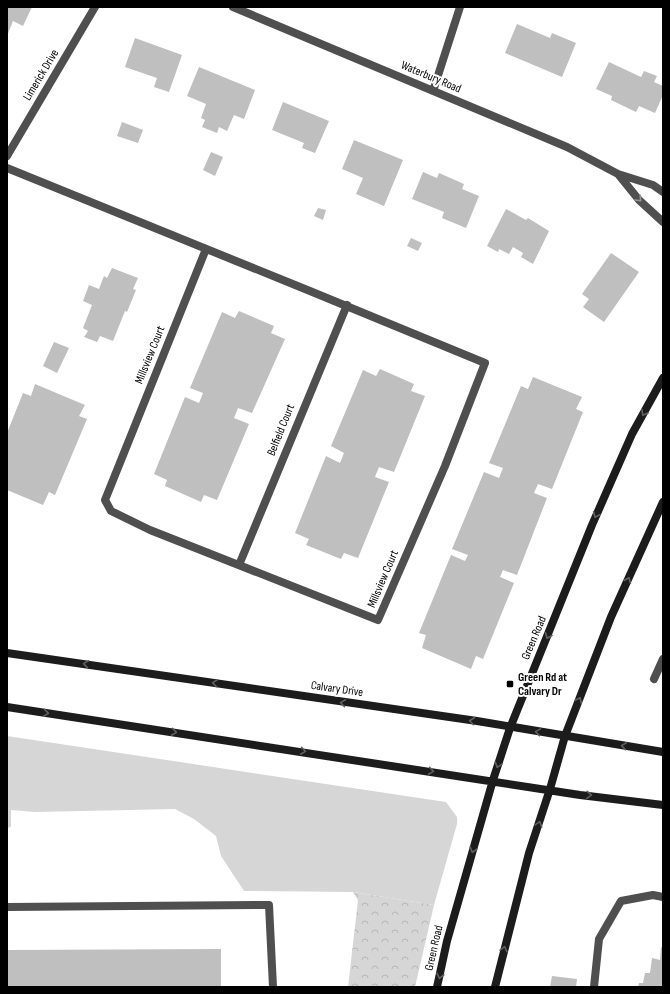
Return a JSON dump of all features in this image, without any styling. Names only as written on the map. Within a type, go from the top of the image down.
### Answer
[{"type":"street","name":"Limerick Drive","points":[[7,156],[95,7]]},
{"type":"street","name":"Waterbury Road","points":[[233,7],[567,148],[618,174],[653,185],[663,192]]},
{"type":"street","points":[[433,91],[460,7]]},
{"type":"street","name":"Millsview Court","points":[[7,168],[347,305],[485,363],[445,466],[378,620],[150,530],[111,511],[105,500],[206,249]]},
{"type":"street","name":"Waterbury Road","points":[[618,174],[639,200],[663,222]]},
{"type":"street","name":"Belfield Court","points":[[239,565],[347,305]]},
{"type":"street","name":"Green Road","points":[[438,987],[447,942],[493,780],[510,728],[592,525],[632,434],[663,378]]},
{"type":"street","points":[[495,987],[529,854],[565,736],[611,617],[663,502]]},
{"type":"street","name":"Calvary Drive","points":[[7,653],[477,721],[510,728],[663,752]]},
{"type":"street","points":[[654,679],[663,659]]},
{"type":"street","points":[[7,707],[663,805]]},
{"type":"street","points":[[594,987],[599,940],[621,901],[654,895],[663,897]]},
{"type":"street","points":[[7,907],[268,905],[273,987]]},
{"type":"green space","points":[[7,736],[446,802],[457,817],[457,824],[434,905],[353,892],[244,891],[221,856],[216,836],[194,819],[175,809],[35,812],[11,810],[11,827],[7,828]]},
{"type":"green space","points":[[353,892],[434,905],[415,987],[348,987],[358,900]]},
{"type":"building","points":[[7,7],[32,7],[23,26],[13,21],[7,36]]},
{"type":"building","points":[[517,24],[550,38],[552,33],[576,43],[562,77],[505,53]]},
{"type":"building","points":[[135,38],[182,55],[169,92],[154,87],[157,78],[125,67]]},
{"type":"building","points":[[609,62],[641,77],[644,71],[657,76],[654,82],[663,86],[663,95],[655,113],[639,106],[636,112],[611,100],[612,96],[596,89]]},
{"type":"building","points":[[199,67],[255,90],[244,119],[234,115],[227,131],[219,127],[217,133],[202,127],[205,120],[201,118],[206,104],[187,96]]},
{"type":"building","points":[[283,102],[329,121],[315,153],[302,148],[304,143],[272,130]]},
{"type":"building","points":[[122,122],[143,130],[138,143],[117,136]]},
{"type":"building","points":[[354,140],[403,160],[384,206],[356,194],[363,178],[342,169]]},
{"type":"building","points":[[211,152],[223,157],[215,176],[203,170]]},
{"type":"building","points":[[423,172],[437,178],[439,173],[464,184],[462,189],[479,196],[466,228],[442,218],[444,212],[412,199]]},
{"type":"building","points":[[318,208],[326,210],[323,220],[314,216]]},
{"type":"building","points":[[506,209],[526,220],[528,218],[549,231],[533,264],[521,257],[523,253],[513,247],[509,254],[499,249],[498,252],[487,246]]},
{"type":"building","points":[[411,238],[422,243],[418,251],[407,246]]},
{"type":"building","points":[[611,253],[639,272],[604,322],[583,307],[589,299],[582,294]]},
{"type":"building","points":[[112,268],[138,278],[133,289],[136,290],[127,312],[125,311],[113,341],[100,336],[97,342],[84,337],[88,331],[83,328],[92,305],[83,301],[89,285],[99,289],[104,276],[107,278]]},
{"type":"building","points":[[239,311],[274,326],[271,333],[285,339],[252,413],[238,408],[234,418],[249,424],[217,500],[204,495],[201,502],[165,486],[167,480],[154,474],[185,397],[199,403],[203,393],[190,388],[222,312],[235,318]]},
{"type":"building","points":[[54,342],[69,348],[57,373],[43,366]]},
{"type":"building","points":[[380,369],[414,384],[411,391],[425,396],[394,472],[379,467],[375,477],[389,482],[358,558],[344,553],[341,559],[306,545],[309,539],[295,533],[326,456],[340,463],[344,453],[331,446],[363,370],[376,376]]},
{"type":"building","points":[[533,377],[582,397],[576,409],[583,412],[552,489],[538,484],[534,493],[547,498],[517,575],[503,570],[500,577],[514,583],[483,659],[476,656],[471,669],[422,648],[426,635],[419,633],[451,555],[465,561],[468,555],[452,549],[484,472],[499,478],[503,468],[489,463],[521,386],[528,389]]},
{"type":"building","points":[[35,384],[85,405],[79,416],[87,419],[55,495],[49,492],[43,505],[7,490],[7,433],[23,393],[31,396]]},
{"type":"building","points":[[661,947],[663,948],[663,987],[638,987],[639,983],[643,983],[645,973],[650,973],[652,958],[660,960]]},
{"type":"building","points":[[221,949],[221,987],[7,987],[7,950]]},
{"type":"building","points":[[552,976],[577,979],[576,987],[550,987]]},
{"type":"place","name":"Green Rd at Calvary Dr","points":[[510,684]]}]
